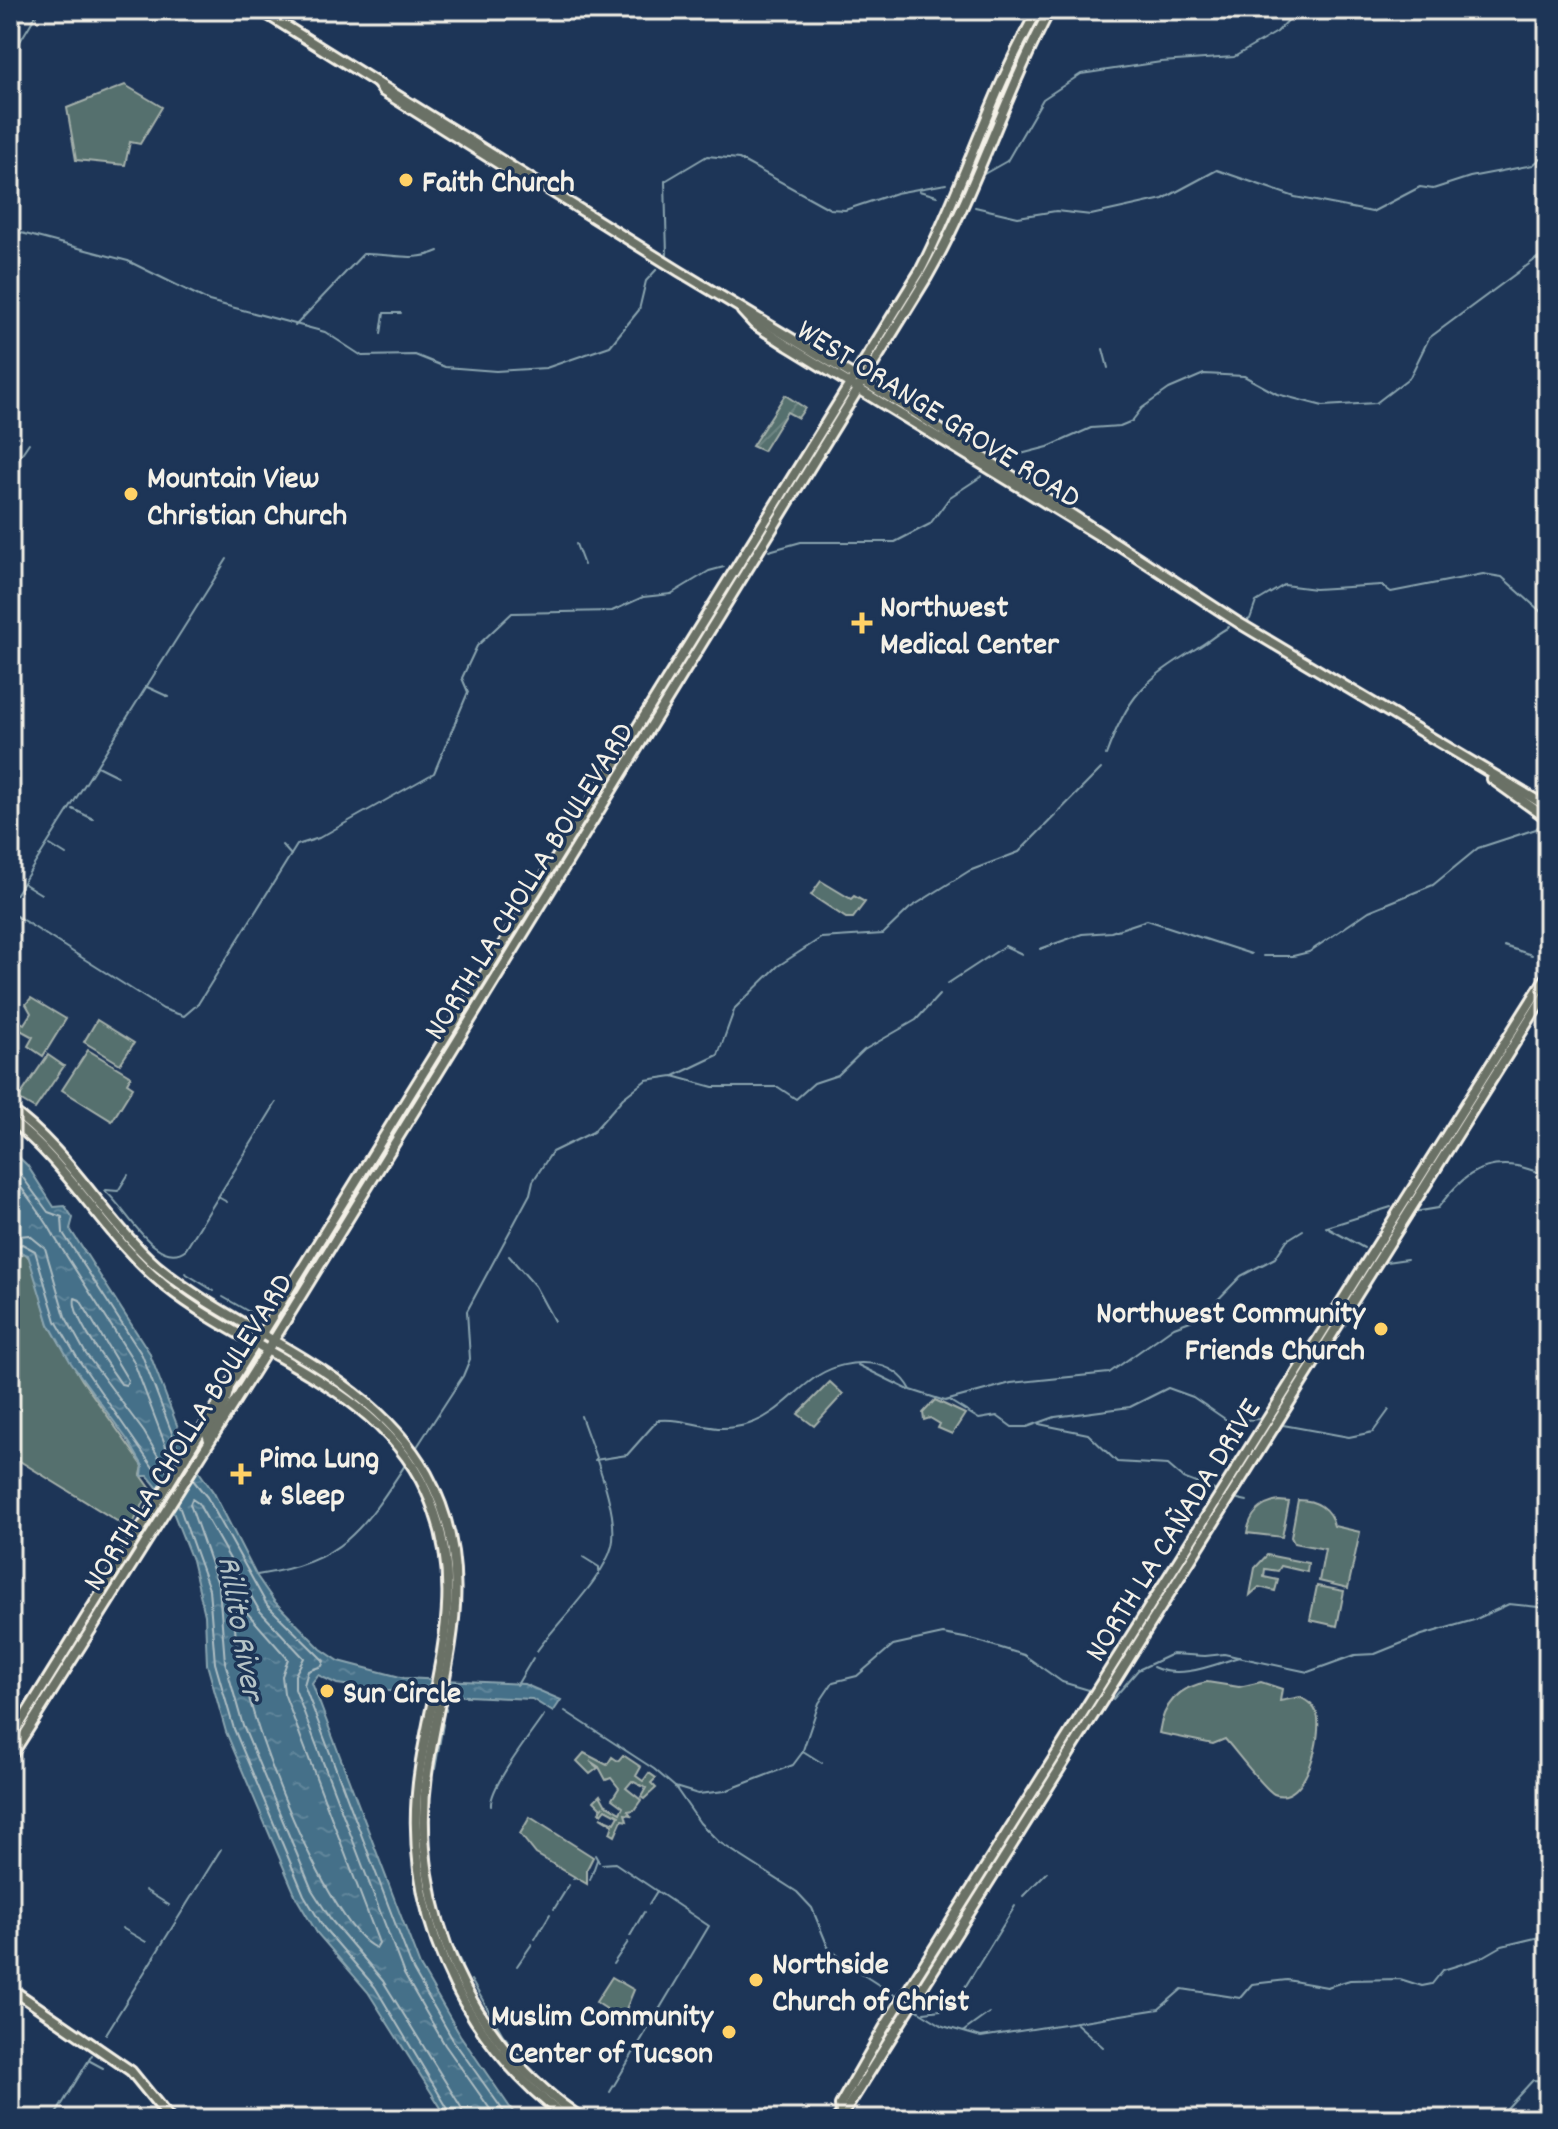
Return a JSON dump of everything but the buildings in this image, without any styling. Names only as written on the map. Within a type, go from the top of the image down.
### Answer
[{"type":"main road","name":"WEST ORANGE GROVE ROAD","points":[[260,10],[523,171],[529,178],[739,308],[954,448],[1100,539],[1121,547]]},
{"type":"main road","name":"NORTH LA CHOLLA BOULEVARD","points":[[10,1758],[267,1351],[856,383],[940,233],[986,114],[1038,10]]},
{"type":"main road","name":"NORTH LA CHOLLA BOULEVARD","points":[[10,1740],[260,1334],[950,237],[997,121],[1050,10]]},
{"type":"main road","name":"WEST ORANGE GROVE ROAD","points":[[856,383],[1000,467],[1121,547],[1486,773],[1548,807]]},
{"type":"main road","points":[[954,448],[959,446],[1000,467]]},
{"type":"main road","name":"WEST ORANGE GROVE ROAD","points":[[1486,773],[1503,790],[1548,819]]},
{"type":"main road","name":"NORTH LA CAÑADA DRIVE","points":[[838,2115],[847,2108],[906,2002],[1548,974]]},
{"type":"main road","name":"NORTH LA CAÑADA DRIVE","points":[[906,2002],[1548,990]]},
{"type":"main road","points":[[10,1109],[49,1143],[142,1253],[175,1281],[357,1395],[410,1455],[433,1508],[448,1570],[448,1626],[416,1828],[428,1919],[446,1969],[473,2020],[497,2052],[532,2089],[568,2119]]},
{"type":"main road","points":[[10,1120],[43,1149],[136,1259],[177,1295],[356,1406],[410,1455]]},
{"type":"main road","points":[[136,1259],[169,1282],[175,1281]]},
{"type":"main road","points":[[210,1440],[207,1434],[225,1403],[230,1383]]},
{"type":"main road","points":[[422,1779],[427,1875],[437,1920],[458,1975],[480,2015],[515,2060],[548,2093],[583,2119]]},
{"type":"main road","points":[[10,1988],[131,2071],[170,2119]]},
{"type":"green space","points":[[125,85],[162,107],[140,144],[130,142],[125,165],[76,160],[67,108]]},
{"type":"green space","points":[[785,395],[805,408],[798,418],[787,412],[763,451],[752,446]]},
{"type":"green space","points":[[821,881],[851,899],[854,896],[865,902],[853,918],[846,918],[811,895]]},
{"type":"green space","points":[[31,998],[66,1019],[43,1056],[28,1046],[33,1037],[13,1026],[10,1030],[10,1016],[24,1024],[31,1013],[26,1004]]},
{"type":"green space","points":[[97,1020],[134,1043],[120,1064],[84,1042]]},
{"type":"green space","points":[[88,1050],[131,1076],[127,1083],[133,1087],[112,1121],[62,1090]]},
{"type":"green space","points":[[48,1055],[64,1066],[35,1109],[18,1099]]},
{"type":"green space","points":[[24,1252],[31,1260],[49,1324],[82,1380],[143,1466],[141,1475],[151,1489],[130,1529],[10,1455],[10,1272]]},
{"type":"green space","points":[[830,1382],[843,1394],[814,1426],[798,1414]]},
{"type":"green space","points":[[935,1400],[965,1414],[952,1434],[938,1428],[940,1424],[930,1418],[924,1420],[923,1413]]},
{"type":"green space","points":[[1298,1500],[1321,1506],[1334,1526],[1360,1532],[1348,1588],[1319,1581],[1325,1549],[1294,1543],[1291,1537]]},
{"type":"green space","points":[[1279,1501],[1289,1502],[1282,1537],[1247,1533],[1257,1511]]},
{"type":"green space","points":[[1267,1555],[1308,1563],[1307,1572],[1281,1566],[1278,1571],[1265,1569],[1264,1577],[1278,1580],[1275,1591],[1259,1587],[1250,1595],[1255,1568]]},
{"type":"green space","points":[[1317,1586],[1344,1591],[1337,1626],[1310,1620]]},
{"type":"green space","points":[[1207,1682],[1239,1687],[1261,1682],[1282,1689],[1280,1701],[1300,1697],[1312,1706],[1318,1723],[1315,1751],[1304,1779],[1295,1790],[1286,1795],[1274,1794],[1225,1739],[1213,1744],[1159,1733],[1164,1714],[1174,1698],[1188,1688]]},
{"type":"green space","points":[[584,1753],[607,1765],[612,1757],[618,1761],[623,1755],[641,1767],[636,1776],[643,1781],[649,1773],[656,1778],[651,1783],[656,1788],[644,1799],[641,1797],[646,1788],[632,1781],[626,1788],[641,1800],[634,1810],[628,1811],[631,1815],[625,1814],[627,1821],[622,1820],[615,1836],[610,1833],[613,1825],[600,1817],[615,1823],[619,1816],[606,1809],[602,1814],[599,1812],[604,1806],[601,1808],[594,1801],[600,1795],[605,1804],[620,1813],[623,1807],[612,1799],[619,1788],[611,1778],[606,1780],[599,1767],[590,1761],[598,1768],[590,1774],[577,1761]]},
{"type":"green space","points":[[530,1817],[593,1857],[587,1869],[587,1884],[536,1854],[520,1834]]},
{"type":"green space","points":[[612,1977],[634,1990],[622,2019],[596,2002]]},
{"type":"water","name":"Rillito River","points":[[10,1149],[27,1165],[54,1207],[65,1206],[73,1218],[70,1229],[149,1352],[190,1459],[214,1493],[256,1575],[274,1601],[321,1649],[339,1661],[404,1678],[524,1684],[561,1700],[553,1712],[532,1699],[405,1693],[337,1684],[318,1675],[312,1683],[420,1966],[460,2035],[518,2119],[448,2119],[368,1992],[317,1933],[297,1899],[226,1732],[207,1664],[205,1615],[192,1560],[169,1502],[148,1476],[142,1476],[143,1466],[129,1442],[71,1363],[49,1324],[28,1255],[20,1252],[10,1263]]},
{"type":"waterway","points":[[10,58],[39,10]]},
{"type":"waterway","points":[[984,174],[1007,161],[1043,99],[1081,74],[1161,62],[1234,57],[1277,32],[1298,10]]},
{"type":"waterway","points":[[975,207],[1018,217],[1056,211],[1091,215],[1163,199],[1217,170],[1295,197],[1372,212],[1420,187],[1433,189],[1470,177],[1533,165],[1548,152]]},
{"type":"waterway","points":[[667,255],[665,181],[707,156],[739,159],[830,209],[845,210],[896,193],[946,184]]},
{"type":"waterway","points":[[919,191],[937,196]]},
{"type":"waterway","points":[[10,230],[128,261],[209,301],[325,332],[362,356],[415,355],[445,367],[496,371],[546,368],[610,346],[639,310],[646,281],[657,269]]},
{"type":"waterway","points":[[1001,459],[1048,447],[1091,428],[1120,426],[1132,421],[1142,408],[1169,389],[1204,374],[1244,376],[1277,394],[1323,406],[1376,403],[1410,377],[1429,338],[1548,250]]},
{"type":"waterway","points":[[295,326],[363,254],[410,257],[439,251]]},
{"type":"waterway","points":[[1534,260],[1548,259]]},
{"type":"waterway","points":[[381,334],[384,313],[401,313]]},
{"type":"waterway","points":[[1103,349],[1108,368]]},
{"type":"waterway","points":[[10,471],[29,443]]},
{"type":"waterway","points":[[769,551],[801,542],[895,542],[930,524],[950,497],[982,476]]},
{"type":"waterway","points":[[576,544],[584,565]]},
{"type":"waterway","points":[[10,903],[227,559]]},
{"type":"waterway","points":[[10,912],[163,1009],[184,1016],[198,1004],[297,845],[319,838],[434,773],[468,692],[462,678],[477,646],[512,613],[612,611],[643,597],[671,594],[709,571],[724,567]]},
{"type":"waterway","points":[[1246,621],[1250,619],[1256,602],[1284,585],[1315,589],[1381,585],[1391,592],[1483,574],[1502,577],[1548,618]]},
{"type":"waterway","points":[[1106,755],[1130,704],[1150,681],[1229,627]]},
{"type":"waterway","points":[[145,686],[169,697]]},
{"type":"waterway","points":[[97,766],[117,776]]},
{"type":"waterway","points":[[674,1076],[718,1055],[735,1008],[778,966],[821,938],[883,934],[910,908],[969,871],[1019,852],[1101,769]]},
{"type":"waterway","points":[[73,809],[93,819]]},
{"type":"waterway","points":[[1263,956],[1293,956],[1309,952],[1369,911],[1433,885],[1478,848],[1536,829],[1542,822]]},
{"type":"waterway","points":[[50,845],[66,855]]},
{"type":"waterway","points":[[282,845],[291,855]]},
{"type":"waterway","points":[[23,883],[41,894]]},
{"type":"waterway","points":[[1040,949],[1082,934],[1111,932],[1147,920],[1251,954]]},
{"type":"waterway","points":[[1540,949],[1548,943]]},
{"type":"waterway","points":[[947,984],[1005,946],[1022,954]]},
{"type":"waterway","points":[[1504,946],[1532,955]]},
{"type":"waterway","points":[[415,1450],[463,1376],[470,1359],[467,1311],[530,1194],[533,1181],[552,1152],[593,1132],[623,1098],[646,1080],[673,1076],[713,1087],[778,1087],[796,1099],[814,1083],[838,1075],[864,1050],[916,1020],[939,995]]},
{"type":"waterway","points":[[105,1191],[153,1245],[175,1254],[186,1249],[276,1103]]},
{"type":"waterway","points":[[1414,1212],[1438,1208],[1462,1181],[1491,1166],[1517,1166],[1548,1172]]},
{"type":"waterway","points":[[106,1190],[118,1191],[128,1175]]},
{"type":"waterway","points":[[218,1197],[227,1202]]},
{"type":"waterway","points":[[1327,1227],[1391,1207]]},
{"type":"waterway","points":[[1326,1227],[1364,1248]]},
{"type":"waterway","points":[[595,1460],[627,1455],[658,1420],[722,1428],[749,1424],[769,1415],[819,1375],[843,1365],[870,1363],[882,1366],[894,1371],[911,1390],[945,1401],[1011,1383],[1109,1373],[1174,1327],[1201,1317],[1241,1276],[1275,1258],[1287,1240],[1303,1230]]},
{"type":"waterway","points":[[509,1256],[535,1286],[554,1321]]},
{"type":"waterway","points":[[1386,1262],[1407,1259]]},
{"type":"waterway","points":[[185,1273],[214,1291]]},
{"type":"waterway","points":[[223,1297],[253,1314]]},
{"type":"waterway","points":[[858,1365],[909,1390]]},
{"type":"waterway","points":[[950,1401],[979,1419],[997,1416],[1012,1427],[1027,1427],[1055,1417],[1130,1407],[1168,1388],[1193,1397],[1228,1421],[1260,1419]]},
{"type":"waterway","points":[[1283,1425],[1349,1437],[1373,1432],[1389,1410]]},
{"type":"waterway","points":[[537,1651],[590,1586],[612,1546],[609,1499],[581,1416]]},
{"type":"waterway","points":[[1039,1424],[1088,1434],[1117,1462],[1168,1465],[1183,1478],[1214,1490]]},
{"type":"waterway","name":"Rillito River","points":[[257,1575],[310,1562],[347,1540],[377,1507],[407,1462]]},
{"type":"waterway","points":[[1238,1499],[1247,1501]]},
{"type":"waterway","points":[[583,1557],[599,1567],[599,1571]]},
{"type":"waterway","points":[[1113,1699],[1138,1670],[1172,1654],[1224,1654],[1308,1672],[1355,1655],[1375,1654],[1422,1635],[1474,1620],[1509,1604],[1548,1608]]},
{"type":"waterway","points":[[565,1711],[654,1769],[675,1787],[698,1794],[725,1791],[793,1765],[802,1753],[819,1703],[833,1682],[857,1676],[893,1645],[943,1634],[975,1640],[1024,1655],[1062,1682],[1089,1690]]},
{"type":"waterway","points":[[1153,1667],[1163,1671],[1185,1672],[1239,1657]]},
{"type":"waterway","points":[[517,1685],[533,1658]]},
{"type":"waterway","points":[[491,1806],[497,1786],[544,1715]]},
{"type":"waterway","points":[[435,1769],[443,1724]]},
{"type":"waterway","points":[[803,1751],[822,1763]]},
{"type":"waterway","points":[[675,1787],[700,1823],[719,1842],[797,1892],[812,1908],[828,1947],[851,1967],[899,1998]]},
{"type":"waterway","points":[[106,2034],[221,1849]]},
{"type":"waterway","points":[[595,1855],[599,1862]]},
{"type":"waterway","points":[[590,1880],[597,1860]]},
{"type":"waterway","points":[[602,1864],[615,1863],[709,1926],[610,2092]]},
{"type":"waterway","points":[[1023,1896],[1047,1872]]},
{"type":"waterway","points":[[554,1909],[569,1885]]},
{"type":"waterway","points":[[145,1890],[169,1905]]},
{"type":"waterway","points":[[649,1904],[657,1891]]},
{"type":"waterway","points":[[924,2012],[941,2010],[957,2000],[1015,1906]]},
{"type":"waterway","points":[[630,1936],[644,1912]]},
{"type":"waterway","points":[[535,1939],[550,1914]]},
{"type":"waterway","points":[[122,1928],[146,1942]]},
{"type":"waterway","points":[[914,2008],[943,2026],[981,2037],[1159,2009],[1182,1989],[1240,1998],[1252,1984],[1287,1980],[1327,1987],[1350,1980],[1400,1979],[1422,1986],[1432,1984],[1443,1970],[1481,1958],[1502,1946],[1548,1935]]},
{"type":"waterway","points":[[613,1964],[628,1942]]},
{"type":"waterway","points":[[517,1966],[532,1944]]},
{"type":"waterway","points":[[453,1947],[462,1965]]},
{"type":"waterway","points":[[471,1980],[503,2035],[519,2054]]},
{"type":"waterway","points":[[964,2031],[989,2013]]},
{"type":"waterway","points":[[1077,2024],[1103,2047]]},
{"type":"waterway","points":[[53,2119],[92,2055]]},
{"type":"waterway","points":[[90,2061],[103,2068]]},
{"type":"waterway","points":[[1497,2119],[1533,2080],[1548,2081]]},
{"type":"place","name":"Faith Church","points":[[406,180]]},
{"type":"place","name":"Mountain View Christian Church","points":[[131,494]]},
{"type":"place","name":"Northwest Medical Center","points":[[862,623]]},
{"type":"place","name":"Northwest Community Friends Church","points":[[1381,1329]]},
{"type":"place","name":"Pima Lung & Sleep","points":[[241,1474]]},
{"type":"place","name":"Sun Circle","points":[[327,1691]]},
{"type":"place","name":"Northside Church of Christ","points":[[756,1980]]},
{"type":"place","name":"Muslim Community Center of Tucson","points":[[729,2032]]}]
